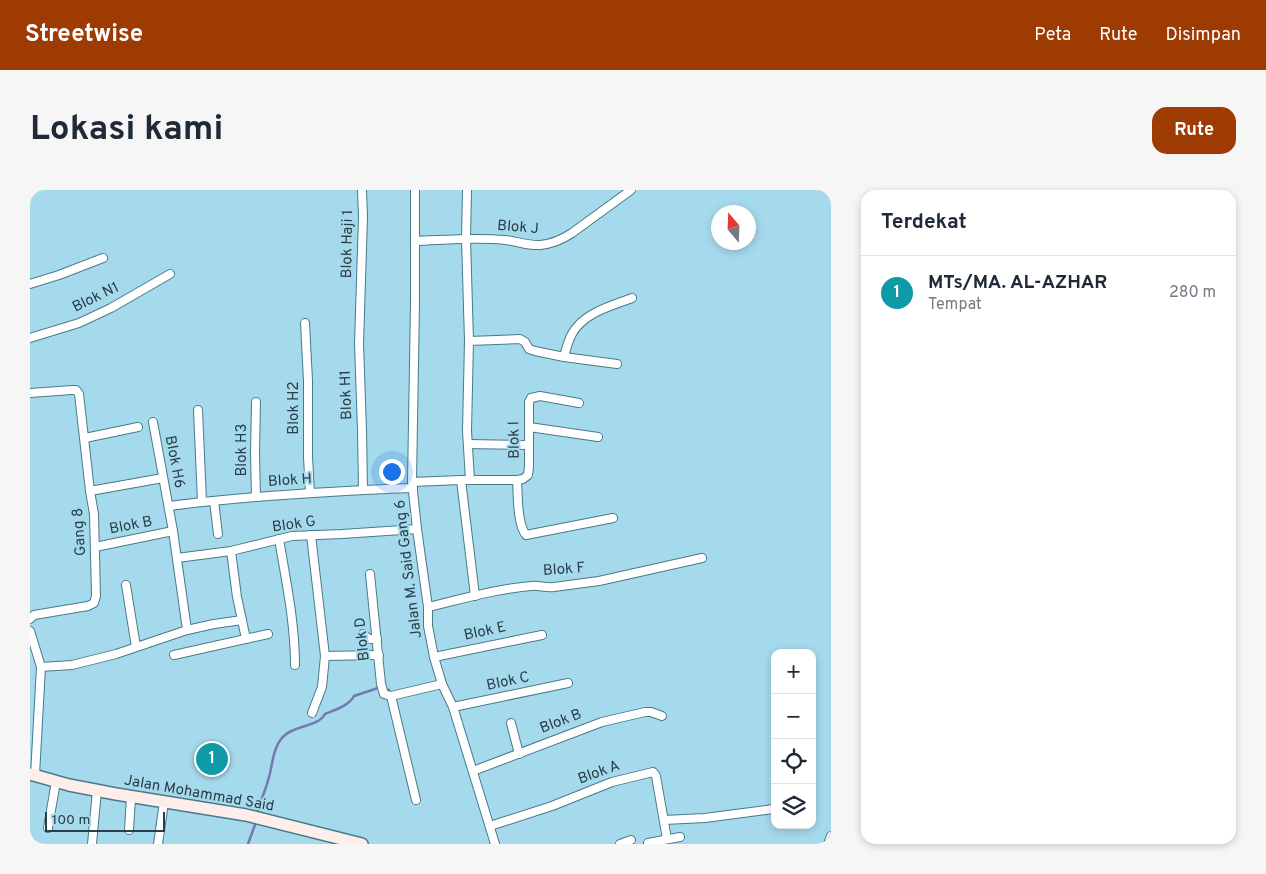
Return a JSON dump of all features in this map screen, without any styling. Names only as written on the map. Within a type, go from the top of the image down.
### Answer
[{"type":"street","name":"Blok Haji 1","points":[[360,298],[362,190]]},
{"type":"street","name":"Jalan M. Said Gang 6","points":[[415,190],[413,485],[428,607],[428,626],[442,684],[453,707],[495,844]]},
{"type":"street","points":[[467,190],[466,239],[469,341],[467,452],[470,480]]},
{"type":"street","name":"Blok J","points":[[415,241],[504,240],[542,245],[565,238],[631,190]]},
{"type":"street","points":[[30,284],[60,275],[103,258]]},
{"type":"street","name":"Blok N1","points":[[30,338],[79,323],[111,308],[170,274]]},
{"type":"street","name":"Blok H1","points":[[360,298],[359,344],[363,490]]},
{"type":"street","points":[[564,357],[570,336],[580,321],[610,306],[632,298]]},
{"type":"street","name":"Blok H2","points":[[305,323],[310,493]]},
{"type":"street","points":[[469,341],[520,339],[526,342],[531,350],[541,353],[617,364]]},
{"type":"street","name":"Gang 8","points":[[30,392],[76,390],[79,394],[94,514],[96,596],[94,603],[88,606],[34,615],[30,619]]},
{"type":"street","name":"Blok I","points":[[413,485],[461,480],[523,479],[528,475],[529,467],[529,400],[533,396],[540,396],[579,403]]},
{"type":"street","name":"Blok H3","points":[[256,402],[256,498]]},
{"type":"street","points":[[198,410],[202,502]]},
{"type":"street","name":"Blok H6","points":[[153,422],[169,506],[187,630]]},
{"type":"street","points":[[85,438],[138,427]]},
{"type":"street","points":[[529,427],[598,437]]},
{"type":"street","points":[[468,444],[528,444]]},
{"type":"street","points":[[90,491],[163,478]]},
{"type":"street","points":[[461,480],[475,596]]},
{"type":"street","points":[[517,480],[521,521],[526,535],[613,518]]},
{"type":"street","name":"Blok H","points":[[169,506],[413,485]]},
{"type":"street","points":[[214,501],[218,534]]},
{"type":"street","name":"Blok G","points":[[177,558],[231,550],[292,536],[417,529]]},
{"type":"street","name":"Blok B","points":[[95,547],[173,531]]},
{"type":"street","points":[[312,535],[325,656],[322,687],[312,713]]},
{"type":"street","points":[[279,539],[293,624],[295,665]]},
{"type":"street","points":[[231,550],[237,597],[246,639]]},
{"type":"street","name":"Blok F","points":[[428,607],[524,586],[536,585],[549,588],[599,581],[702,558]]},
{"type":"street","name":"Blok D","points":[[370,574],[381,684],[388,695],[416,800]]},
{"type":"street","points":[[126,586],[136,647]]},
{"type":"street","points":[[42,667],[72,664],[116,654],[187,630],[242,620]]},
{"type":"street","points":[[30,630],[42,667],[32,774]]},
{"type":"street","points":[[174,655],[268,634]]},
{"type":"street","points":[[363,634],[369,639],[377,639]]},
{"type":"street","name":"Blok E","points":[[434,657],[542,635]]},
{"type":"street","points":[[325,656],[379,655]]},
{"type":"street","name":"Blok C","points":[[453,707],[568,683]]},
{"type":"street","points":[[388,695],[442,684]]},
{"type":"street","name":"Blok B","points":[[473,771],[602,722],[645,712],[662,716]]},
{"type":"street","points":[[511,723],[519,754]]},
{"type":"street","name":"Blok A","points":[[490,826],[552,806],[612,782],[651,772],[656,776],[667,839]]},
{"type":"street","name":"Jalan Mohammad Said","points":[[32,774],[131,797],[261,818],[362,844]]},
{"type":"street","points":[[48,828],[56,781]]},
{"type":"street","points":[[92,844],[97,790]]},
{"type":"street","points":[[129,830],[131,797]]},
{"type":"street","points":[[158,844],[164,802]]},
{"type":"street","points":[[664,820],[705,818],[771,809]]},
{"type":"street","points":[[828,844],[831,836]]},
{"type":"street","points":[[648,843],[680,837]]},
{"type":"street","points":[[620,844],[631,840]]},
{"type":"waterway","points":[[257,814],[268,782],[276,749],[285,735],[295,729],[312,724],[325,714],[345,705],[354,696],[378,688],[389,690]]},
{"type":"waterway","points":[[248,844],[256,822]]},
{"type":"place","name":"MTs/MA. AL-AZHAR","points":[[212,759]]}]
